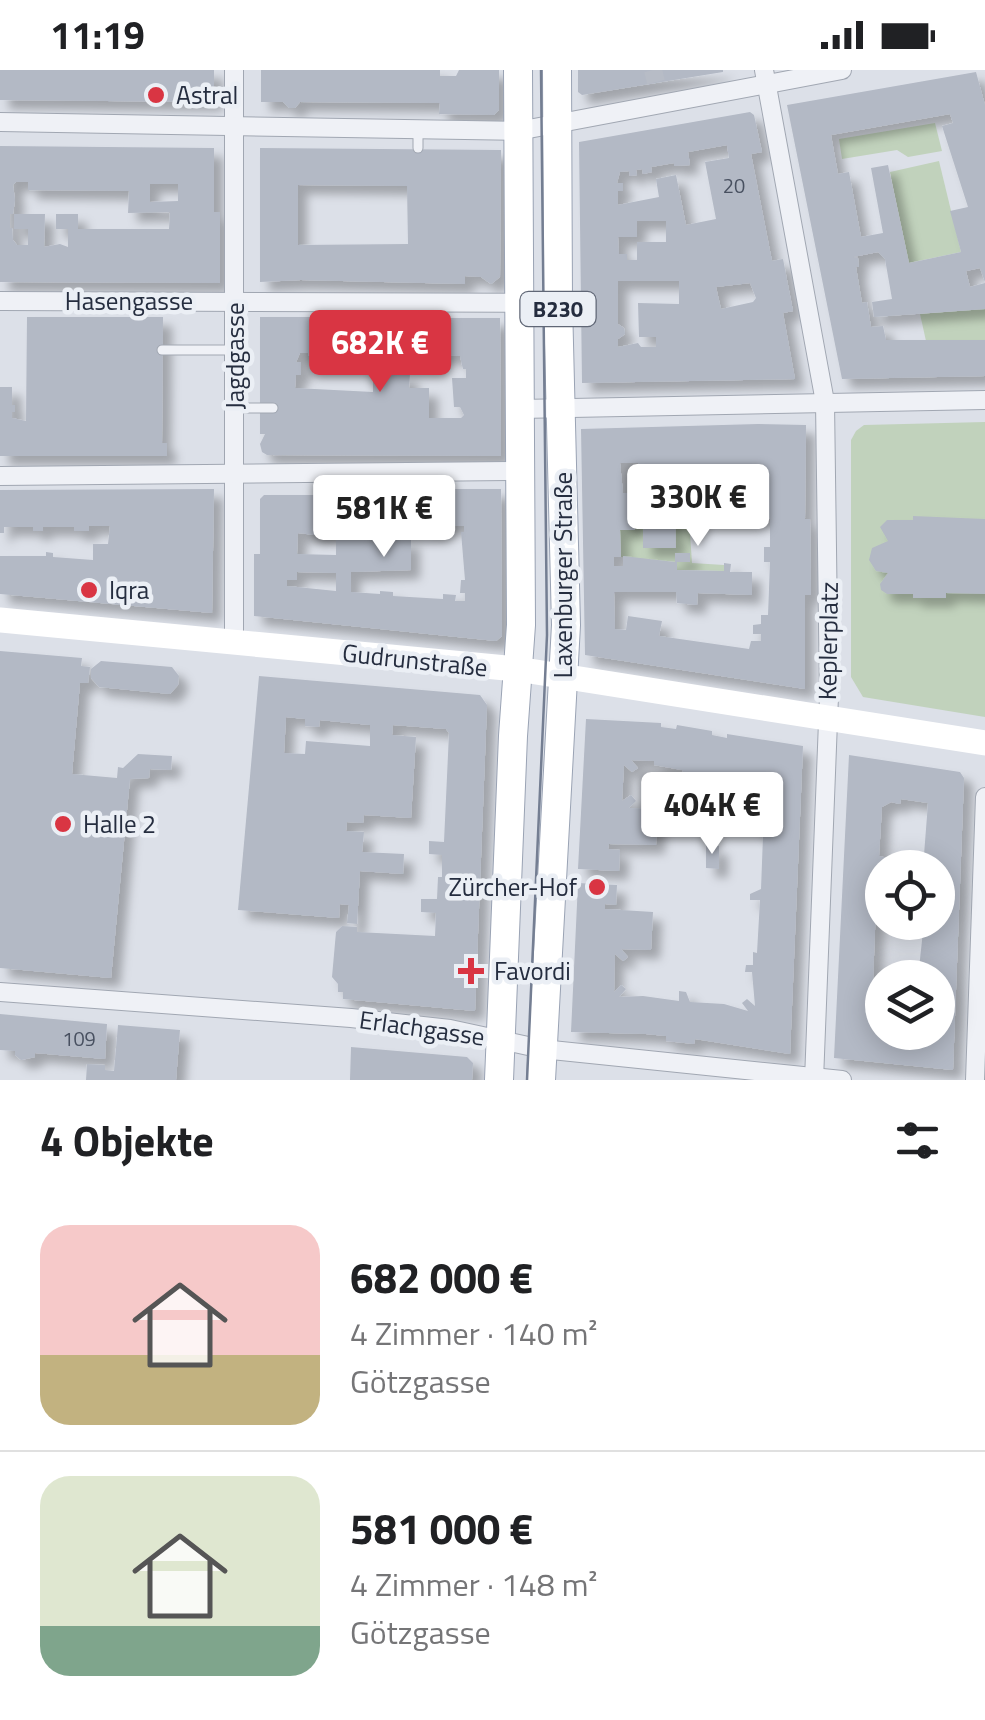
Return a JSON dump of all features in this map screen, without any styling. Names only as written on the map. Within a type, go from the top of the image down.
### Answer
[{"type":"main road","name":"Laxenburger Straße","points":[[500,1080],[518,669],[518,70]]},
{"type":"main road","name":"Laxenburger Straße","points":[[541,1080],[555,872],[566,548],[558,304],[558,70]]},
{"type":"main road","name":"Gudrunstraße","points":[[0,620],[518,669],[826,720]]},
{"type":"main road","name":"Keplerplatz","points":[[826,720],[985,743]]},
{"type":"street","name":"Jagdgasse","points":[[234,70],[234,642]]},
{"type":"street","points":[[0,122],[234,126],[418,139],[518,131],[765,76],[842,70]]},
{"type":"street","name":"Keplerplatz","points":[[765,76],[826,402],[826,720]]},
{"type":"street","points":[[656,82],[660,102]]},
{"type":"street","name":"Hasengasse","points":[[0,300],[558,304]]},
{"type":"street","points":[[520,409],[985,400]]},
{"type":"street","points":[[0,476],[520,471]]},
{"type":"street","points":[[814,1078],[826,720]]},
{"type":"street","points":[[975,1080],[985,797]]},
{"type":"street","name":"Erlachgasse","points":[[0,992],[351,1018],[450,1029],[542,1049],[842,1080]]},
{"type":"lane","points":[[162,350],[235,350]]},
{"type":"lane","points":[[234,408],[273,408]]},
{"type":"green space","points":[[935,123],[942,151],[908,157],[897,150],[842,159],[839,139]]},
{"type":"green space","points":[[939,161],[961,252],[909,263],[890,172]]},
{"type":"green space","points":[[985,309],[985,340],[926,341],[920,314]]},
{"type":"green space","points":[[985,422],[985,717],[863,697],[851,677],[851,440],[864,425]]},
{"type":"green space","points":[[677,476],[735,476],[736,489],[687,489],[692,563],[724,565],[724,571],[677,570],[677,562],[690,562],[690,553],[676,553],[675,562],[621,557],[620,530],[635,530],[635,500],[643,500],[643,548],[675,548]]},
{"type":"building","points":[[0,70],[214,70],[214,102],[0,100]]},
{"type":"building","points":[[261,70],[440,70],[440,76],[456,76],[459,70],[499,70],[499,110],[494,115],[439,114],[440,103],[300,102],[289,108],[283,102],[261,102]]},
{"type":"building","points":[[578,70],[723,72],[582,95],[578,92]]},
{"type":"building","points":[[976,72],[985,105],[985,282],[980,268],[966,271],[970,287],[985,283],[985,309],[874,317],[872,302],[892,299],[885,259],[878,252],[853,257],[858,258],[862,303],[867,302],[871,327],[883,326],[886,340],[985,340],[985,376],[842,379],[787,105]],"holes":[[[950,114],[953,123],[942,126],[968,207],[950,211],[961,252],[909,263],[888,165],[871,168],[883,233],[861,237],[849,172],[838,174],[831,135]]]},
{"type":"building","points":[[750,112],[754,115],[762,152],[751,154],[772,261],[783,259],[793,311],[783,313],[795,379],[582,383],[579,142]],"holes":[[[727,145],[729,158],[705,162],[716,219],[686,225],[676,175],[656,179],[659,197],[618,205],[618,191],[623,191],[623,183],[617,183],[620,172],[629,171],[630,176],[637,175],[636,170],[642,169],[643,174],[652,172],[651,167],[690,165],[688,152]],[[637,221],[666,221],[666,242],[637,242],[637,260],[627,260],[627,254],[619,254],[618,237],[637,237]],[[618,281],[679,281],[679,304],[638,303],[639,337],[656,337],[656,347],[641,347],[638,343],[618,347],[618,339],[625,334],[618,324]],[[750,283],[756,298],[721,309],[716,287]]]},
{"type":"building","points":[[0,146],[214,148],[214,212],[220,212],[220,283],[0,282]],"holes":[[[16,182],[28,182],[28,190],[129,191],[128,213],[170,212],[169,229],[78,229],[78,214],[56,214],[56,229],[68,229],[68,247],[44,247],[45,214],[14,214],[14,229],[28,229],[28,245],[17,245],[10,228]],[[150,184],[178,184],[178,201],[150,202]]]},
{"type":"building","points":[[260,148],[501,150],[500,277],[491,284],[481,277],[465,276],[465,284],[260,282]],"holes":[[[298,185],[407,186],[408,244],[298,245]]]},
{"type":"building","points":[[27,317],[163,317],[162,443],[167,443],[167,456],[0,456],[0,387],[12,387],[12,418],[26,421]]},
{"type":"building","points":[[260,317],[336,317],[336,353],[300,353],[296,362],[301,362],[301,375],[296,375],[295,388],[373,392],[373,373],[410,374],[409,388],[429,388],[429,418],[464,415],[460,407],[454,407],[452,378],[466,378],[466,369],[460,356],[409,354],[410,318],[500,318],[501,456],[267,455],[260,444],[265,434],[260,434]]},
{"type":"building","points":[[806,425],[805,519],[810,519],[811,595],[805,595],[805,689],[585,655],[581,429]],"holes":[[[620,463],[638,463],[638,473],[755,476],[755,519],[770,519],[770,547],[764,547],[764,562],[770,562],[768,615],[761,615],[761,624],[753,625],[753,634],[761,634],[761,641],[751,641],[749,649],[659,636],[662,621],[628,616],[626,630],[615,629],[614,592],[676,592],[677,603],[697,605],[698,593],[752,595],[752,572],[730,572],[731,564],[724,563],[724,571],[677,570],[677,562],[690,562],[690,553],[675,553],[675,562],[623,556],[623,566],[614,566],[614,557],[621,557],[620,530],[635,530],[635,500],[643,500],[643,548],[676,548],[675,493],[623,493]]]},
{"type":"building","points":[[214,489],[212,613],[0,594],[0,556],[46,556],[46,552],[53,553],[53,557],[93,560],[93,544],[108,544],[110,526],[89,526],[89,531],[74,531],[74,527],[43,527],[43,531],[33,531],[33,527],[4,527],[4,533],[0,533],[0,490]]},
{"type":"building","points":[[336,489],[501,489],[502,636],[496,641],[254,616],[254,554],[260,554],[260,499],[264,495],[336,495]],"holes":[[[411,520],[425,520],[425,526],[464,526],[461,532],[465,580],[461,580],[460,593],[465,593],[465,601],[455,601],[456,595],[443,594],[443,599],[393,596],[393,592],[380,591],[351,592],[351,572],[411,570],[411,539],[364,539],[364,525],[386,530],[386,525],[411,525]],[[298,533],[336,533],[336,555],[297,554]],[[297,572],[336,573],[336,591],[287,586],[287,580],[297,580]]]},
{"type":"building","points":[[913,516],[985,519],[985,594],[946,593],[946,598],[913,598],[913,594],[887,594],[881,590],[880,584],[888,573],[876,571],[869,560],[872,548],[888,541],[880,527],[887,520],[913,520]]},
{"type":"building","points":[[0,651],[82,658],[81,666],[90,667],[88,683],[80,683],[72,774],[117,778],[118,767],[123,768],[138,754],[172,756],[171,770],[150,769],[149,778],[130,779],[111,978],[0,968]]},
{"type":"building","points":[[101,661],[172,667],[179,676],[178,685],[170,694],[99,687],[91,678],[91,669]]},
{"type":"building","points":[[259,676],[480,695],[487,705],[475,1011],[343,999],[343,992],[338,992],[332,977],[336,932],[342,926],[357,927],[357,932],[435,936],[436,913],[421,912],[421,899],[437,899],[438,877],[442,877],[442,855],[429,854],[429,841],[444,842],[449,733],[446,729],[393,725],[392,735],[416,737],[411,818],[364,815],[363,823],[347,822],[346,831],[364,832],[362,852],[404,854],[403,874],[360,871],[357,924],[347,923],[349,905],[340,904],[339,918],[238,910]],"holes":[[[286,717],[305,719],[305,726],[319,727],[320,720],[370,725],[370,746],[306,741],[305,754],[284,753]]]},
{"type":"building","name":"Zürcher-Hof","points":[[586,719],[661,723],[661,727],[676,729],[677,725],[712,731],[712,735],[727,738],[727,734],[803,746],[790,1054],[695,1039],[694,1044],[666,1041],[666,1036],[571,1032],[578,883],[617,885],[616,905],[605,904],[605,909],[653,912],[651,950],[621,949],[628,957],[623,961],[615,954],[614,992],[621,985],[626,989],[619,997],[679,1001],[679,991],[686,992],[690,1002],[724,1004],[748,1011],[742,1003],[747,999],[755,1006],[752,972],[745,972],[746,965],[753,965],[753,952],[757,953],[760,900],[750,900],[750,894],[761,889],[763,836],[759,836],[759,828],[753,828],[753,822],[759,822],[759,809],[763,809],[764,783],[756,789],[752,783],[756,777],[726,772],[725,776],[696,772],[694,780],[686,779],[682,770],[654,765],[654,761],[631,760],[638,768],[632,772],[624,765],[622,801],[631,795],[636,801],[629,808],[658,809],[656,845],[609,844],[608,849],[620,850],[619,871],[578,869]]},
{"type":"building","points":[[849,755],[960,772],[964,778],[955,1017],[955,960],[920,960],[922,940],[955,940],[955,850],[924,850],[928,803],[901,799],[900,804],[891,802],[882,807],[879,850],[865,850],[865,940],[875,940],[874,960],[865,960],[865,1050],[954,1050],[953,1070],[834,1058]]},
{"type":"building","points":[[706,845],[719,846],[719,869],[706,868]]},
{"type":"building","points":[[0,1014],[107,1024],[105,1059],[35,1053],[35,1057],[21,1060],[15,1051],[0,1050]]},
{"type":"building","points":[[118,1025],[180,1030],[176,1080],[86,1080],[87,1064],[105,1065],[105,1070],[114,1071]]},
{"type":"building","points":[[351,1047],[467,1057],[473,1063],[472,1080],[350,1080]]},
{"type":"tunnel","points":[[653,70],[656,82]]},
{"type":"tram line","points":[[527,1080],[547,635],[541,70]]},
{"type":"place","name":"Astral","points":[[156,95]]},
{"type":"place","name":"Iqra","points":[[89,590]]},
{"type":"place","name":"Halle 2","points":[[63,824]]},
{"type":"place","name":"Zürcher-Hof","points":[[597,887]]},
{"type":"place","name":"Favordi","points":[[471,971]]}]
